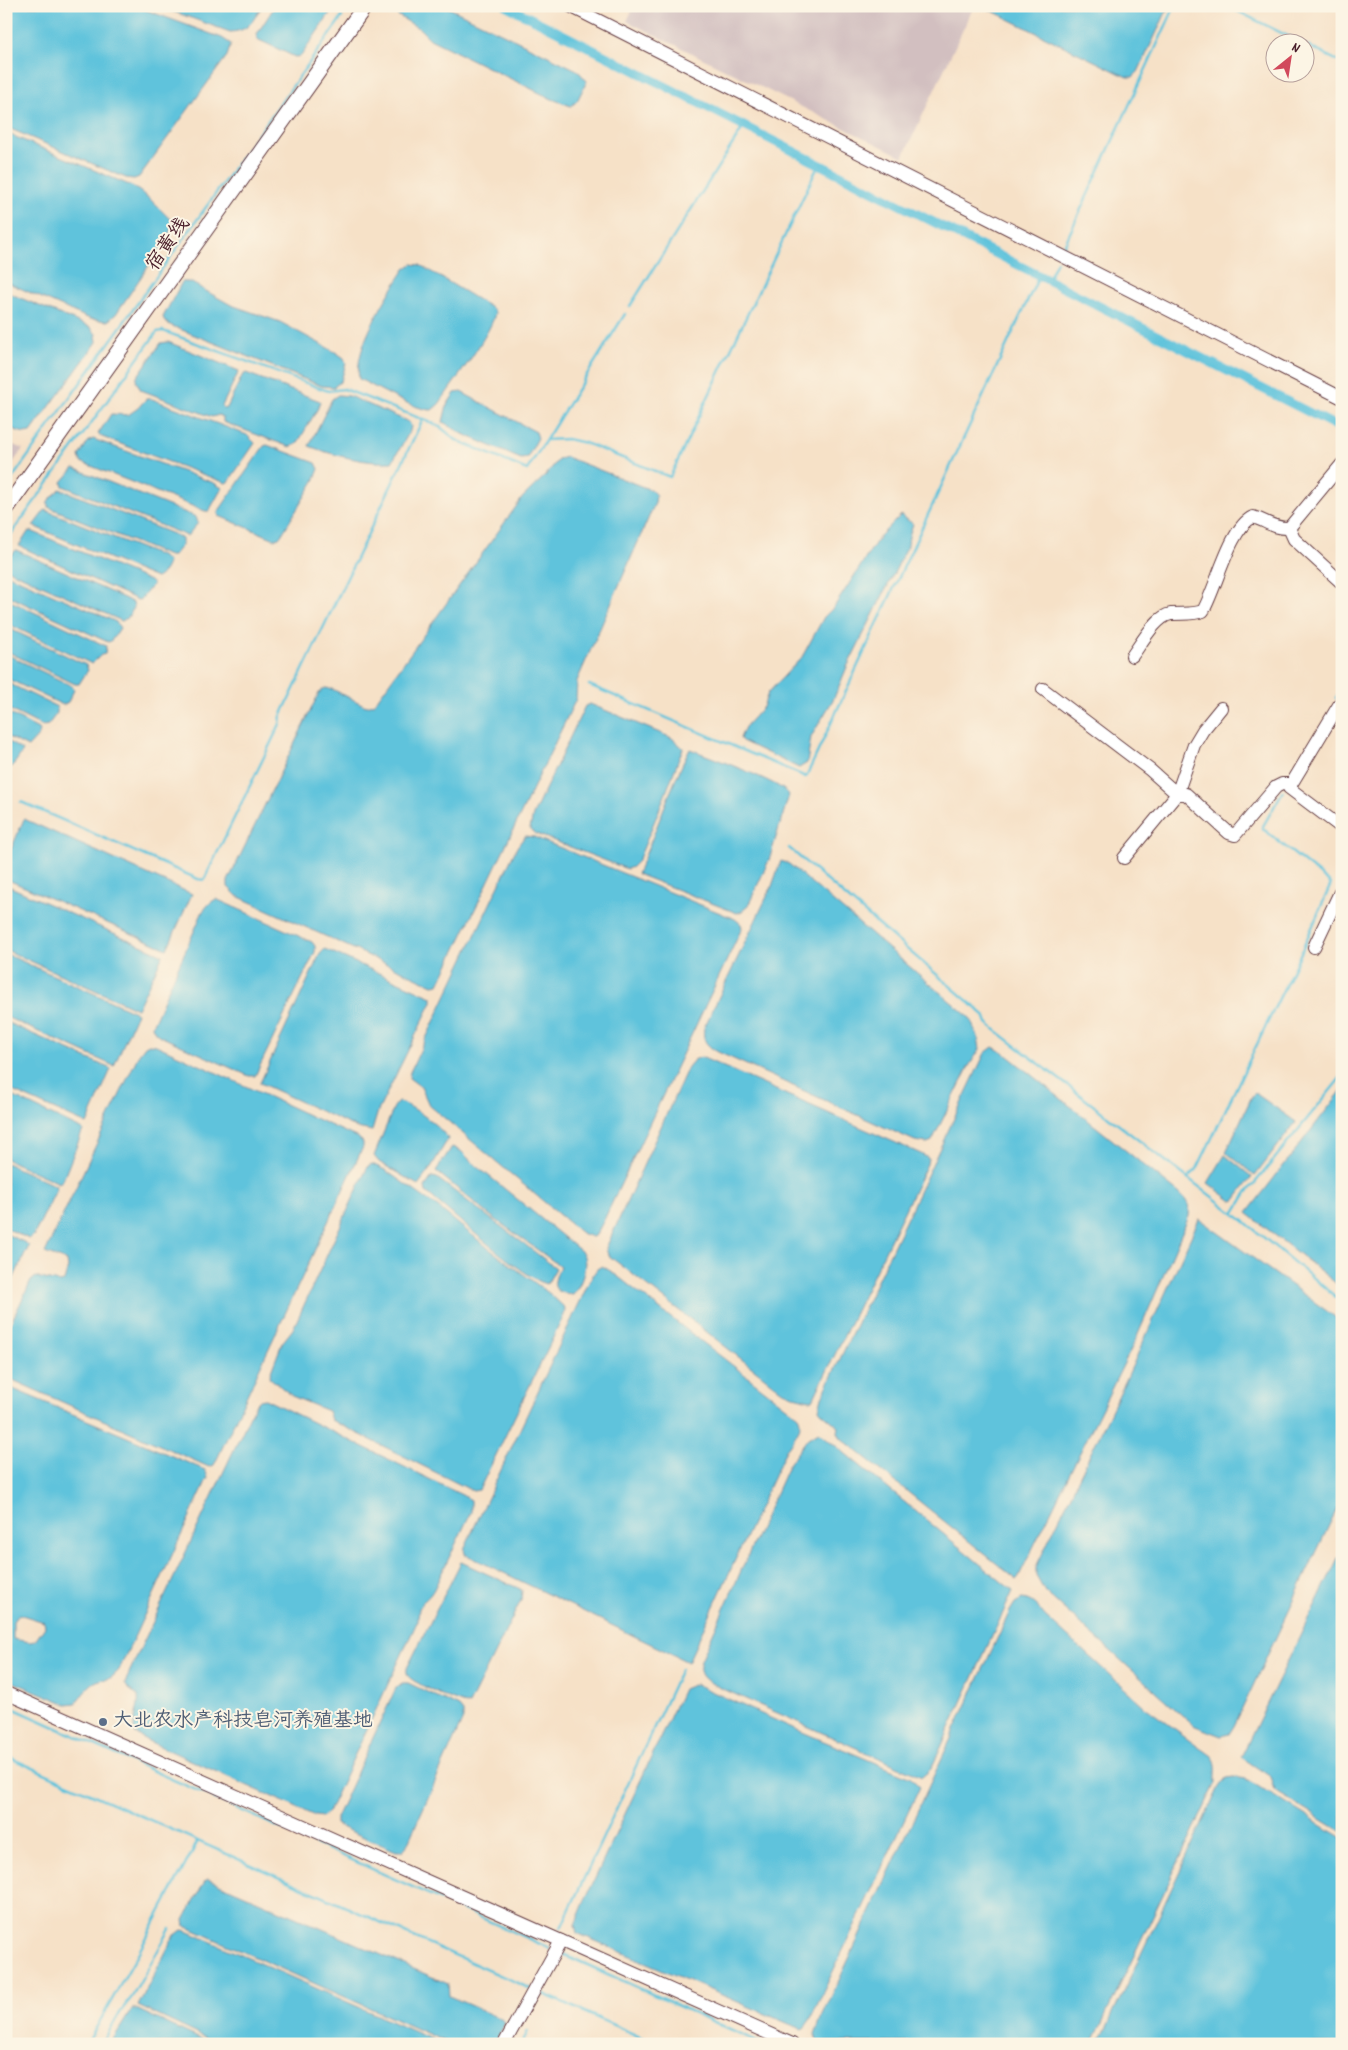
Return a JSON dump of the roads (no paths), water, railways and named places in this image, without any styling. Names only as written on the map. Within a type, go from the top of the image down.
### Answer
[{"type":"main road","name":"宿黄线","points":[[6,509],[365,6]]},
{"type":"street","points":[[570,6],[1342,398]]},
{"type":"street","points":[[1132,656],[1161,617],[1170,614],[1193,615],[1203,611],[1210,599],[1220,569],[1244,520],[1253,517],[1266,521],[1278,529],[1289,528],[1342,464]]},
{"type":"street","points":[[1289,528],[1294,539],[1342,583]]},
{"type":"street","points":[[1043,689],[1177,794],[1186,794],[1230,833],[1235,835],[1276,787],[1282,784],[1291,784]]},
{"type":"street","points":[[1342,700],[1289,788],[1342,828]]},
{"type":"street","points":[[1124,858],[1177,794],[1194,745],[1203,730],[1221,708]]},
{"type":"street","points":[[1314,947],[1342,888]]},
{"type":"street","points":[[6,1694],[792,2044]]},
{"type":"street","points":[[504,2044],[561,1941]]},
{"type":"water","points":[[6,6],[135,6],[222,38],[231,44],[227,56],[139,177],[134,179],[126,178],[6,127]]},
{"type":"water","points":[[158,6],[262,6],[246,28],[230,32]]},
{"type":"water","points":[[275,6],[322,6],[330,13],[301,56],[295,57],[257,39],[257,34]]},
{"type":"water","points":[[401,6],[445,6],[577,70],[587,81],[577,101],[571,106],[552,99],[430,39],[420,29],[397,15]]},
{"type":"water","points":[[982,6],[1169,6],[1138,72],[1133,77],[1127,77]]},
{"type":"water","points":[[6,133],[134,187],[151,200],[173,222],[168,237],[116,314],[108,321],[90,319],[6,282]]},
{"type":"water","points":[[412,264],[420,265],[490,307],[495,312],[488,331],[462,372],[439,404],[432,410],[405,402],[359,379],[361,352],[366,337],[405,269]]},
{"type":"water","points":[[182,282],[190,282],[231,305],[280,322],[337,353],[344,358],[346,363],[341,381],[334,387],[322,386],[165,322],[163,317]]},
{"type":"water","points":[[6,292],[90,327],[96,334],[97,342],[31,432],[24,433],[6,427]]},
{"type":"water","points":[[168,342],[239,371],[222,406],[224,409],[227,408],[242,376],[246,373],[320,401],[318,408],[297,444],[290,447],[223,422],[223,417],[219,415],[212,417],[141,390],[136,381],[137,377],[161,343]]},
{"type":"water","points":[[461,392],[536,432],[538,438],[527,458],[521,459],[463,434],[443,422],[447,405],[455,393]]},
{"type":"water","points":[[338,395],[349,396],[409,422],[411,426],[410,431],[392,462],[372,462],[350,458],[309,446],[332,399]]},
{"type":"water","points":[[146,399],[152,399],[247,435],[255,443],[226,483],[98,434],[111,414],[128,415]]},
{"type":"water","points":[[93,439],[214,483],[222,488],[209,511],[205,511],[81,462],[79,456],[88,442]]},
{"type":"water","points":[[267,445],[316,463],[319,469],[314,481],[282,534],[279,538],[275,539],[219,516],[218,512],[264,446]]},
{"type":"water","points":[[566,457],[651,490],[656,495],[655,503],[577,681],[576,699],[439,984],[433,985],[237,896],[228,887],[228,881],[319,693],[325,688],[332,689],[366,706],[374,704],[523,497],[545,476],[559,459]]},
{"type":"water","points":[[74,468],[196,517],[198,523],[187,536],[63,486],[62,482]]},
{"type":"water","points":[[60,489],[178,536],[182,539],[182,545],[173,556],[169,556],[48,507],[48,501]]},
{"type":"water","points":[[45,510],[163,557],[168,562],[166,567],[162,574],[156,578],[33,526]]},
{"type":"water","points":[[901,515],[913,524],[908,545],[847,667],[834,698],[811,737],[807,763],[799,768],[742,741],[740,738],[745,727],[763,707],[768,693],[802,657],[824,617],[834,607],[880,536]]},
{"type":"water","points":[[31,531],[150,581],[153,584],[141,599],[138,600],[19,546],[28,532]]},
{"type":"water","points":[[16,550],[126,599],[133,603],[134,608],[127,618],[122,621],[6,569],[6,560]]},
{"type":"water","points":[[6,574],[112,620],[120,628],[111,641],[108,642],[6,595]]},
{"type":"water","points":[[6,599],[106,646],[105,654],[101,655],[92,664],[6,623]]},
{"type":"water","points":[[6,627],[86,665],[88,670],[79,684],[75,684],[6,651]]},
{"type":"water","points":[[6,654],[72,686],[74,690],[68,702],[63,705],[6,678]]},
{"type":"water","points":[[6,682],[57,707],[57,713],[48,725],[42,726],[6,708]]},
{"type":"water","points":[[590,704],[672,738],[683,748],[638,861],[627,869],[534,833],[530,829],[533,815],[585,706]]},
{"type":"water","points":[[6,712],[40,730],[39,735],[28,747],[6,736]]},
{"type":"water","points":[[6,740],[23,751],[12,767],[6,765]]},
{"type":"water","points":[[690,749],[760,777],[784,790],[789,795],[769,860],[748,906],[737,913],[637,874]]},
{"type":"water","points":[[24,819],[192,894],[167,949],[6,879],[6,861]]},
{"type":"water","points":[[525,836],[534,837],[735,919],[741,924],[742,928],[603,1222],[596,1235],[592,1237],[581,1233],[429,1105],[421,1087],[409,1078],[410,1072],[517,847]]},
{"type":"water","points":[[781,861],[789,864],[970,1018],[978,1037],[980,1049],[969,1066],[932,1141],[927,1143],[915,1141],[718,1052],[706,1043],[704,1028],[772,886]]},
{"type":"water","points":[[6,885],[163,955],[137,1009],[6,950]]},
{"type":"water","points":[[216,899],[312,942],[315,946],[315,952],[255,1076],[249,1076],[160,1036],[152,1026],[203,911]]},
{"type":"water","points":[[325,949],[432,997],[432,1002],[378,1111],[372,1131],[357,1128],[260,1083],[320,954]]},
{"type":"water","points":[[6,954],[137,1013],[114,1066],[6,1017]]},
{"type":"water","points":[[6,1022],[111,1069],[87,1124],[6,1088]]},
{"type":"water","points":[[149,1044],[156,1045],[358,1138],[363,1142],[363,1147],[218,1457],[214,1465],[209,1467],[6,1377],[6,1333],[31,1281],[36,1277],[58,1282],[64,1281],[68,1267],[67,1261],[45,1253],[139,1054]]},
{"type":"water","points":[[993,1047],[1004,1053],[1180,1194],[1188,1204],[1189,1209],[1189,1216],[1136,1339],[1017,1580],[841,1438],[838,1432],[839,1427],[819,1409],[822,1397],[985,1053]]},
{"type":"water","points":[[701,1057],[928,1158],[927,1164],[813,1400],[801,1398],[781,1390],[608,1255],[606,1248],[688,1067],[694,1060]]},
{"type":"water","points":[[1342,1090],[1342,1288],[1247,1213]]},
{"type":"water","points":[[6,1093],[83,1130],[63,1180],[59,1183],[6,1159]]},
{"type":"water","points":[[1255,1093],[1296,1122],[1255,1176],[1226,1152]]},
{"type":"water","points":[[398,1102],[403,1103],[425,1117],[445,1134],[448,1139],[418,1185],[379,1162],[374,1156],[394,1107]]},
{"type":"water","points":[[452,1147],[461,1151],[473,1163],[582,1252],[585,1262],[584,1274],[573,1294],[556,1289],[555,1282],[560,1266],[492,1217],[436,1171]]},
{"type":"water","points":[[1225,1155],[1252,1177],[1235,1200],[1232,1201],[1208,1183]]},
{"type":"water","points":[[6,1163],[56,1186],[56,1190],[34,1235],[29,1239],[6,1228]]},
{"type":"water","points":[[372,1164],[385,1170],[439,1208],[488,1248],[550,1294],[565,1308],[564,1315],[479,1490],[473,1491],[331,1420],[328,1411],[292,1396],[269,1377],[282,1343],[293,1329],[368,1166]]},
{"type":"water","points":[[432,1177],[437,1178],[556,1268],[547,1284],[537,1280],[505,1258],[426,1192],[425,1187]]},
{"type":"water","points":[[1199,1219],[1342,1322],[1342,1498],[1234,1726],[1229,1734],[1221,1736],[1193,1725],[1045,1592],[1036,1576],[1036,1567],[1125,1382]]},
{"type":"water","points":[[6,1234],[29,1246],[6,1294]]},
{"type":"water","points":[[602,1266],[798,1416],[800,1420],[799,1429],[786,1450],[688,1662],[465,1554],[464,1549],[591,1278],[597,1269]]},
{"type":"water","points":[[6,1386],[205,1470],[208,1477],[119,1670],[115,1674],[92,1684],[76,1703],[67,1704],[6,1679]],"holes":[[[19,1614],[44,1622],[45,1627],[35,1641],[13,1639],[13,1621]]]},
{"type":"water","points":[[265,1399],[471,1500],[471,1512],[434,1589],[419,1608],[418,1620],[329,1810],[322,1817],[315,1816],[146,1740],[135,1733],[134,1724],[138,1696],[125,1684],[255,1405],[260,1400]]},
{"type":"water","points":[[819,1432],[1013,1591],[931,1769],[922,1777],[721,1688],[707,1681],[700,1671],[701,1660],[789,1464],[808,1438]]},
{"type":"water","points":[[1342,1550],[1342,1832],[1275,1791],[1271,1777],[1241,1757]]},
{"type":"water","points":[[461,1562],[522,1590],[521,1600],[469,1705],[427,1688],[408,1676],[407,1672],[407,1668]]},
{"type":"water","points":[[1022,1599],[1035,1605],[1145,1707],[1212,1756],[1216,1765],[1216,1783],[1092,2044],[818,2042],[815,2035],[821,2019],[1010,1611],[1015,1603]]},
{"type":"water","points":[[402,1683],[408,1683],[459,1707],[463,1712],[463,1719],[406,1847],[402,1851],[396,1851],[343,1828],[336,1824],[336,1818],[396,1688]]},
{"type":"water","points":[[695,1684],[911,1778],[920,1787],[810,2020],[801,2029],[577,1933],[575,1925],[586,1898],[683,1689]]},
{"type":"water","points":[[1226,1778],[1246,1779],[1342,1838],[1342,2044],[1099,2044],[1219,1787]]},
{"type":"water","points":[[208,1879],[448,1984],[449,1996],[505,2022],[494,2044],[451,2044],[185,1926],[184,1920],[205,1881]]},
{"type":"water","points":[[182,1930],[442,2044],[219,2044],[138,2006],[174,1936]]},
{"type":"water","points":[[132,2009],[136,2009],[211,2044],[110,2044]]},
{"type":"waterway","points":[[507,6],[1342,429]]},
{"type":"waterway","points":[[1063,248],[1175,6]]},
{"type":"waterway","points":[[1227,6],[1280,32]]},
{"type":"waterway","points":[[6,487],[342,17]]},
{"type":"waterway","points":[[1316,50],[1342,63]]},
{"type":"waterway","points":[[630,306],[744,126]]},
{"type":"waterway","points":[[546,440],[567,439],[585,443],[670,477],[819,164]]},
{"type":"waterway","points":[[1048,280],[1057,261]]},
{"type":"waterway","points":[[589,685],[806,777],[1039,276]]},
{"type":"waterway","points":[[6,541],[157,332],[163,331],[328,391],[344,389],[439,426],[456,440],[527,470],[625,314]]},
{"type":"waterway","points":[[21,802],[204,880],[280,724],[281,716],[423,419]]},
{"type":"waterway","points":[[1336,698],[1342,689]]},
{"type":"waterway","points":[[1188,1178],[1197,1169],[1299,957],[1331,884],[1262,828],[1283,791]]},
{"type":"waterway","points":[[789,848],[984,1015],[987,1023],[1245,1222],[1342,1302]]},
{"type":"waterway","points":[[1234,1214],[1246,1194],[1342,1076]]},
{"type":"waterway","points":[[561,1928],[681,1669]]},
{"type":"waterway","points":[[8,1706],[549,1948]]},
{"type":"waterway","points":[[6,1756],[531,1989]]},
{"type":"waterway","points":[[87,2044],[198,1841]]},
{"type":"waterway","points":[[102,2044],[120,2012],[132,1997],[170,1929]]},
{"type":"waterway","points":[[563,1954],[763,2044]]},
{"type":"waterway","points":[[539,1992],[656,2044]]},
{"type":"waterway","points":[[522,2044],[528,2031]]},
{"type":"place","name":"大北农水产科技皂河养殖基地","points":[[103,1722]]}]
